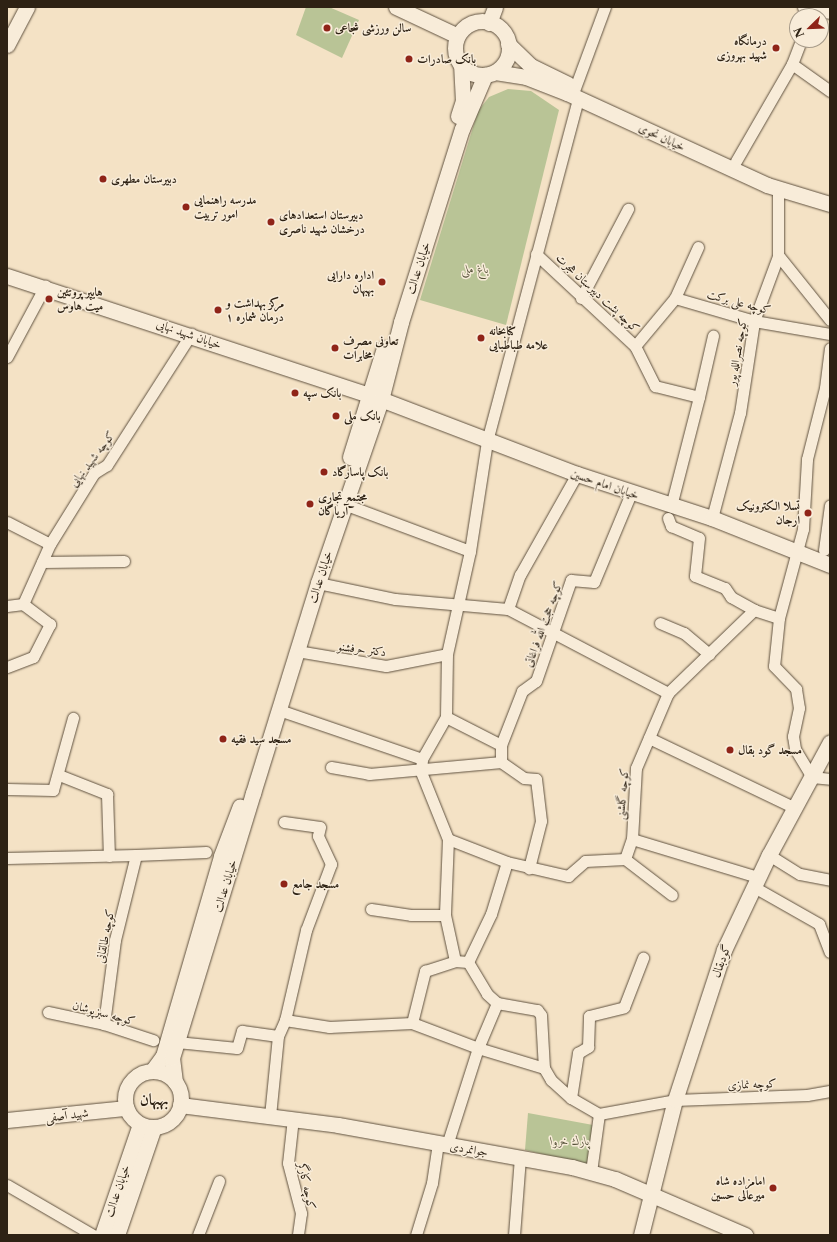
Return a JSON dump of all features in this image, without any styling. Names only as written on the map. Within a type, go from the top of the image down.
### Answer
[{"type":"main road","points":[[396,7],[458,36]]},
{"type":"main road","points":[[489,23],[495,7]]},
{"type":"main road","points":[[7,45],[27,9]]},
{"type":"main road","points":[[489,23],[502,30],[508,44],[507,57],[490,74],[472,73],[461,65],[455,51],[458,36],[471,24],[489,23]]},
{"type":"main road","name":"خیابان نحوی","points":[[508,44],[531,66],[576,92],[778,189],[830,204]]},
{"type":"main road","name":"خیابان عدالت","points":[[175,1082],[171,1070],[177,1042],[318,583],[344,504],[462,101],[461,65]]},
{"type":"main road","name":"خیابان نحوی","points":[[490,74],[526,77],[576,92],[736,161],[766,176],[830,194]]},
{"type":"main road","name":"خیابان عدالت","points":[[152,1071],[163,1056],[221,856],[246,789],[401,322],[459,136],[490,74]]},
{"type":"main road","name":"خیابان شهید نهایی","points":[[7,276],[45,286],[191,334],[375,397]]},
{"type":"main road","name":"خیابان امام حسین","points":[[375,397],[487,441],[631,493],[670,512],[712,518],[830,565]]},
{"type":"main road","name":"گودبقال","points":[[641,1235],[650,1194],[675,1100],[724,950],[769,856],[830,742]]},
{"type":"main road","points":[[152,1071],[175,1082],[180,1105],[171,1121],[147,1126],[126,1108],[130,1083],[152,1071]]},
{"type":"main road","name":"جوانمردی","points":[[180,1105],[292,1118],[520,1157],[591,1172],[650,1194],[745,1235]]},
{"type":"main road","name":"شهید آصفی","points":[[7,1120],[126,1108]]},
{"type":"main road","name":"خیابان عدالت","points":[[117,1235],[147,1126]]},
{"type":"main road","name":"خیابان عدالت","points":[[102,1235],[147,1126]]},
{"type":"street","points":[[455,962],[445,915],[448,839],[421,772],[422,759],[446,717],[448,654],[456,604],[470,551],[487,441],[536,254],[576,92],[604,7]]},
{"type":"street","points":[[736,161],[792,64],[798,48]]},
{"type":"street","points":[[792,64],[830,91]]},
{"type":"street","name":"کوچه نصرالله پور","points":[[712,518],[740,412],[754,321],[778,255],[778,189]]},
{"type":"street","points":[[581,298],[628,209]]},
{"type":"street","points":[[635,346],[675,298],[698,247]]},
{"type":"street","name":"کوچه پشت دبیرستان هجرت","points":[[536,254],[581,298],[635,346],[655,386],[700,397]]},
{"type":"street","points":[[778,255],[830,320]]},
{"type":"street","points":[[7,357],[45,286]]},
{"type":"street","name":"کوچه علی برکت","points":[[675,298],[754,321],[830,334]]},
{"type":"street","name":"کوچه شهید نهایی","points":[[23,604],[50,544],[94,473],[107,465],[191,334]]},
{"type":"street","points":[[713,336],[700,397],[670,512],[671,526],[699,538],[695,576],[725,588],[731,597],[754,610],[779,618]]},
{"type":"street","points":[[830,348],[825,388],[818,405],[807,459],[803,529],[804,554],[779,618],[774,669],[796,689],[799,708],[793,736],[795,749],[812,777],[830,779]]},
{"type":"street","points":[[508,609],[520,574],[577,474]]},
{"type":"street","name":"کوچه حجت الله فراغاتی","points":[[501,745],[522,691],[536,681],[554,636],[571,580],[594,582],[631,493]]},
{"type":"street","points":[[344,504],[470,551]]},
{"type":"street","points":[[804,554],[827,548],[830,506]]},
{"type":"street","points":[[7,522],[50,544]]},
{"type":"street","points":[[42,562],[124,560]]},
{"type":"street","points":[[318,583],[395,599],[508,609],[554,636],[668,692]]},
{"type":"street","points":[[7,606],[23,604],[50,624],[33,657],[7,667]]},
{"type":"street","name":"کوچه گلشنی","points":[[625,859],[632,839],[636,768],[668,692],[754,610]]},
{"type":"street","points":[[660,623],[684,633],[709,654]]},
{"type":"street","name":"دکتر حرفشنو","points":[[297,651],[386,666],[448,654]]},
{"type":"street","points":[[279,710],[422,759]]},
{"type":"street","points":[[446,717],[501,745],[502,762]]},
{"type":"street","points":[[7,789],[49,792],[56,786],[73,718]]},
{"type":"street","points":[[649,738],[795,808]]},
{"type":"street","points":[[331,767],[369,774],[421,772],[502,762],[524,778],[536,779],[541,821],[529,868]]},
{"type":"street","points":[[59,775],[107,794],[109,856]]},
{"type":"street","points":[[270,1116],[278,1036],[285,1020],[306,930],[331,864],[318,836],[320,827],[284,822]]},
{"type":"street","points":[[448,839],[507,862],[568,876],[585,861],[625,859],[672,895]]},
{"type":"street","points":[[632,839],[756,882],[819,924],[830,952]]},
{"type":"street","points":[[7,858],[206,852]]},
{"type":"street","name":"کوچه طالقانی","points":[[104,1024],[115,940],[136,855]]},
{"type":"street","points":[[769,856],[800,874],[830,880]]},
{"type":"street","points":[[468,962],[491,914],[507,862]]},
{"type":"street","points":[[371,909],[411,915],[445,915]]},
{"type":"street","points":[[571,1098],[578,1052],[588,1047],[589,1016],[624,1007],[644,958]]},
{"type":"street","points":[[412,1023],[425,971],[455,962],[468,962]]},
{"type":"street","points":[[468,962],[487,994],[497,1003],[537,1010],[541,1015],[544,1068],[551,1080],[571,1098],[599,1114],[591,1172]]},
{"type":"street","points":[[416,1235],[443,1144],[478,1048],[497,1003]]},
{"type":"street","name":"کوچه سبزپوشان","points":[[48,1012],[104,1024],[153,1040]]},
{"type":"street","points":[[285,1020],[330,1027],[412,1023],[478,1048],[544,1068]]},
{"type":"street","points":[[177,1042],[237,1048],[242,1030],[278,1036]]},
{"type":"street","name":"کوچه نمازی","points":[[599,1114],[675,1100],[807,1095],[830,1091]]},
{"type":"street","name":"کوچه کارگر","points":[[292,1118],[288,1163],[301,1213],[298,1235]]},
{"type":"street","points":[[514,1235],[520,1157]]},
{"type":"street","points":[[198,1235],[219,1181]]},
{"type":"street","points":[[7,1185],[93,1235]]},
{"type":"green space","name":"سالن ورزشی شجاعی","points":[[306,7],[329,7],[359,20],[342,58],[296,35]]},
{"type":"green space","name":"باغ ملی","points":[[508,89],[531,91],[559,110],[506,325],[420,300],[478,111],[489,97]]},
{"type":"green space","name":"پارك خروا","points":[[528,1113],[593,1125],[587,1165],[525,1150]]},
{"type":"place","name":"سالن ورزشی شجاعی","points":[[327,28]]},
{"type":"place","name":"درمانگاه شهید بهروزی","points":[[776,48]]},
{"type":"place","name":"بانک صادرات","points":[[409,59]]},
{"type":"place","name":"دبیرستان مطهری","points":[[103,179]]},
{"type":"place","name":"مدرسه راهنمایی امور تربیت","points":[[186,207]]},
{"type":"place","name":"دبیرستان استعدادهای درخشان شهید ناصری","points":[[271,222]]},
{"type":"place","name":"اداره دارایی بهبهان","points":[[382,282]]},
{"type":"place","name":"هایپر پروتئین میت هاوس","points":[[49,299]]},
{"type":"place","name":"مرکز بهداشت و درمان شماره ۱","points":[[218,310]]},
{"type":"place","name":"کتابخانه علامه طباطبایی","points":[[481,338]]},
{"type":"place","name":"تعاونی مصرف مخابرات","points":[[335,348]]},
{"type":"place","name":"بانک سپه","points":[[295,393]]},
{"type":"place","name":"بانک ملی","points":[[336,416]]},
{"type":"place","name":"بانک پاسارگاد","points":[[324,472]]},
{"type":"place","name":"مجتمع تجاری آریاگان","points":[[310,504]]},
{"type":"place","name":"تسلا الکترونیک ارجان","points":[[808,513]]},
{"type":"place","name":"مسجد سید فقیه","points":[[223,739]]},
{"type":"place","name":"مسجد گود بقال","points":[[730,750]]},
{"type":"place","name":"مسجد جامع","points":[[284,884]]},
{"type":"place","name":"امامزاده شاه میرعالی حسین","points":[[773,1188]]},
{"type":"district","name":"بهبهان","points":[[154,1099]]}]
